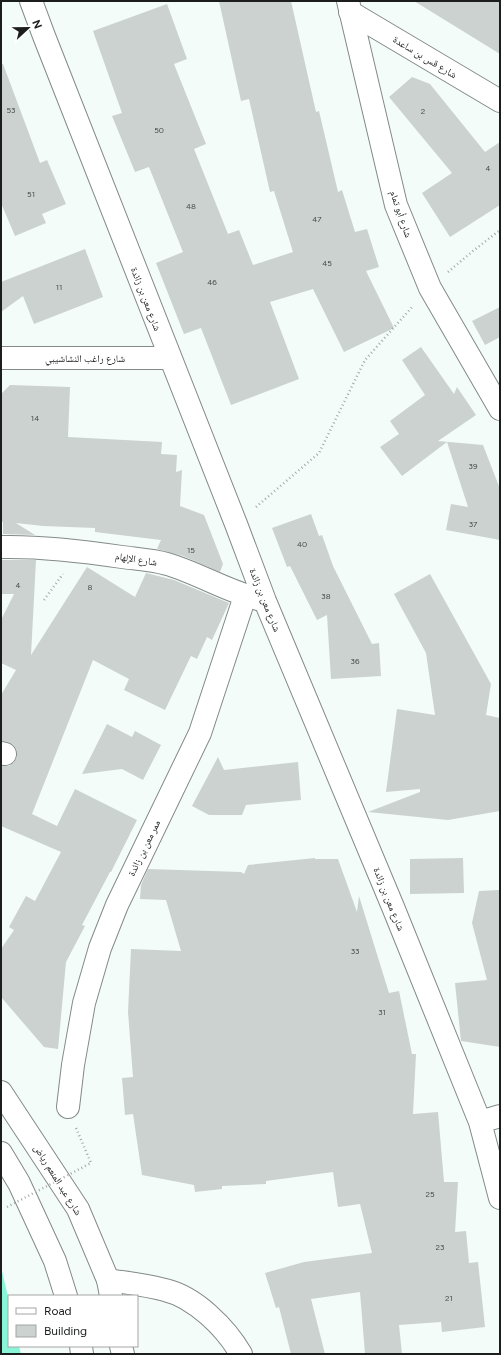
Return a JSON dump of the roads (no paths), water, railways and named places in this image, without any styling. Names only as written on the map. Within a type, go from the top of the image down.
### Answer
[{"type":"street","name":"شارع معن بن زائدة","points":[[32,1],[44,36],[236,524],[255,598],[490,1119],[500,1198]]},
{"type":"street","name":"شارع قس بن ساعدة","points":[[349,7],[500,101]]},
{"type":"street","name":"شارع أبو تمام","points":[[349,7],[396,205],[430,288],[500,409]]},
{"type":"street","name":"شارع راغب النشاشيبي","points":[[1,358],[170,358]]},
{"type":"street","name":"شارع الإلهام","points":[[1,547],[27,546],[80,550],[167,564],[255,598]]},
{"type":"street","name":"ممر معن بن زائدة","points":[[68,1107],[73,1064],[84,1003],[100,948],[117,905],[200,733],[255,598]]},
{"type":"street","name":"شارع عبد المنعم رياض","points":[[1,1092],[78,1209],[109,1288]]},
{"type":"street","points":[[1,1153],[19,1183],[55,1261],[66,1295]]},
{"type":"street","points":[[109,1288],[166,1290],[192,1302],[219,1324],[241,1354]]}]
